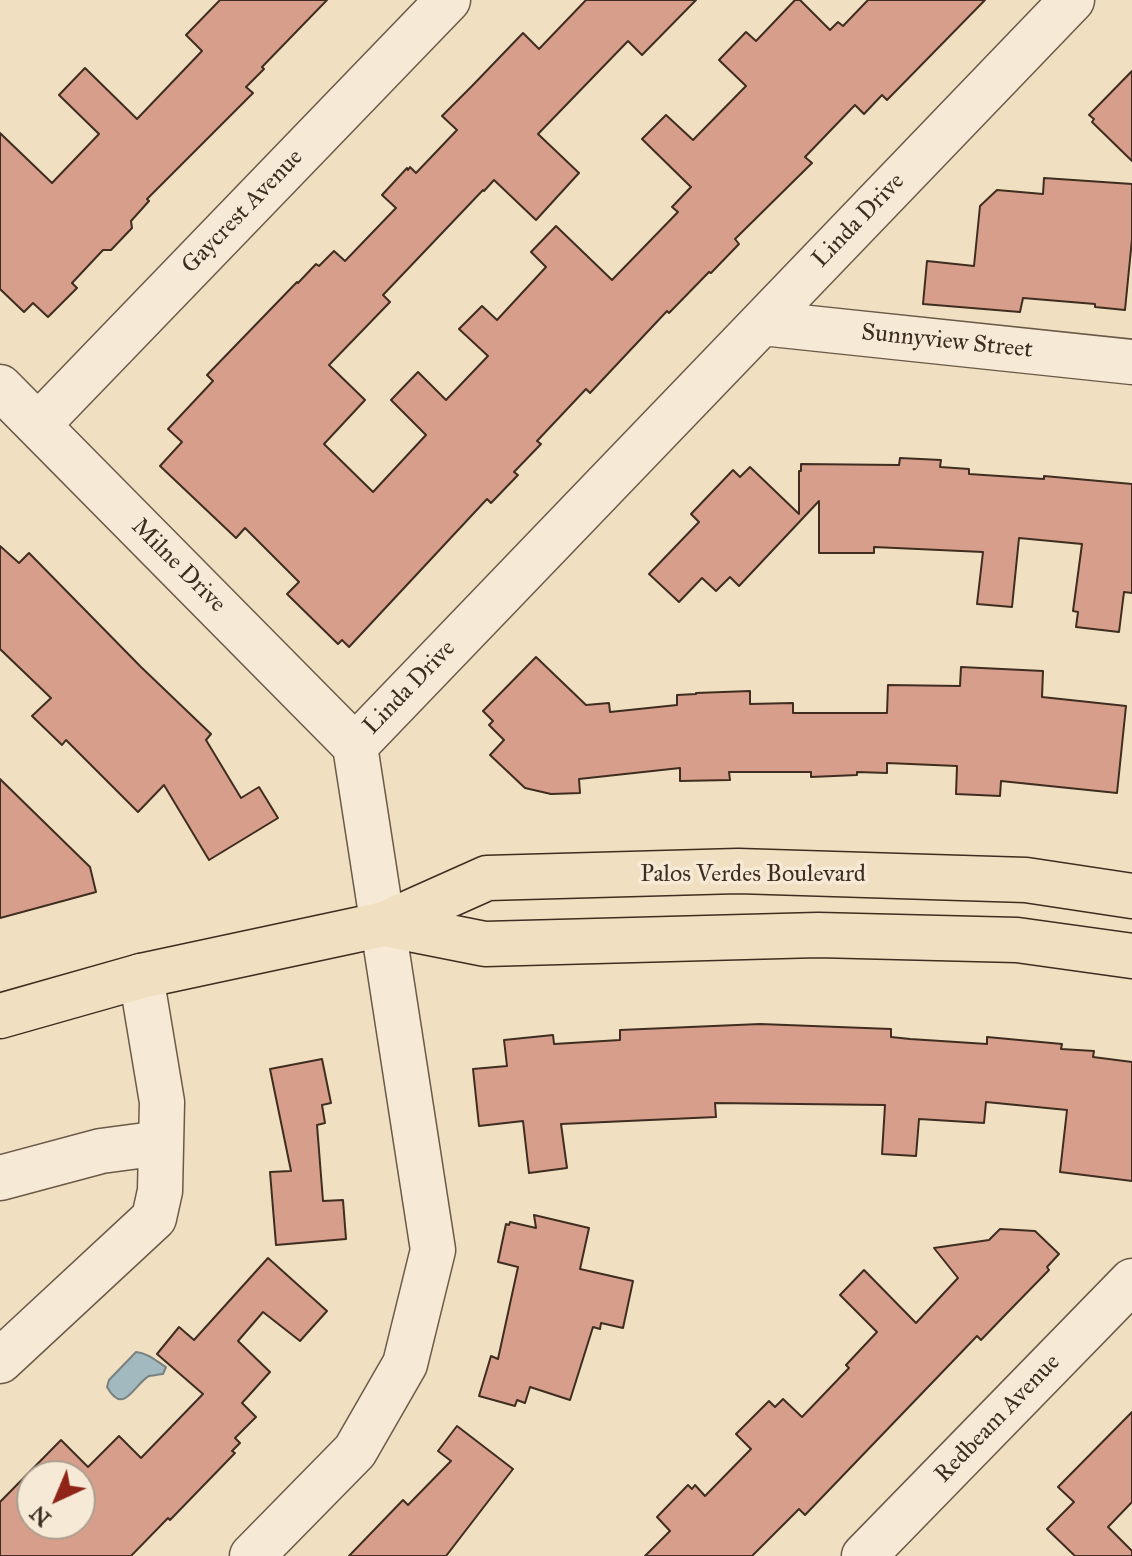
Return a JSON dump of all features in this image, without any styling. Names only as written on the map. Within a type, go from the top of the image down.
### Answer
[{"type":"main road","name":"Palos Verdes Boulevard","points":[[0,1016],[141,976],[384,924],[487,878],[738,871],[1026,880],[1132,896]]},
{"type":"main road","points":[[1017,940],[1026,880]]},
{"type":"main road","name":"Palos Verdes Boulevard","points":[[384,924],[485,944],[818,935],[1017,940],[1132,956]]},
{"type":"street","name":"Gaycrest Avenue","points":[[38,425],[448,0]]},
{"type":"street","name":"Linda Drive","points":[[252,1556],[355,1451],[405,1364],[433,1250],[355,746],[1072,0]]},
{"type":"street","name":"Sunnyview Street","points":[[762,323],[1132,362]]},
{"type":"street","name":"Milne Drive","points":[[0,387],[355,746]]},
{"type":"street","points":[[0,1361],[154,1218],[160,1191],[162,1102],[141,976]]},
{"type":"street","points":[[0,1178],[101,1151],[161,1143]]},
{"type":"street","name":"Redbeam Avenue","points":[[864,1556],[1132,1281]]},
{"type":"water","points":[[136,1352],[166,1367],[163,1374],[149,1376],[129,1396],[119,1399],[107,1387],[109,1380]]},
{"type":"building","points":[[220,0],[327,0],[246,87],[253,93],[147,199],[149,201],[131,221],[132,228],[111,250],[103,250],[72,283],[77,288],[48,317],[33,303],[24,312],[0,289],[0,133],[52,183],[99,134],[59,95],[85,68],[137,119],[202,51],[186,35]]},
{"type":"building","points":[[586,0],[696,0],[642,55],[628,41],[538,134],[579,173],[536,220],[494,180],[383,295],[390,302],[329,365],[365,400],[324,444],[373,492],[426,435],[391,400],[418,372],[446,400],[488,356],[459,329],[482,306],[497,320],[546,267],[531,252],[556,226],[612,280],[678,212],[672,207],[691,187],[642,139],[666,115],[693,140],[746,86],[719,60],[746,32],[756,41],[795,0],[800,0],[830,30],[838,22],[843,26],[868,0],[985,0],[887,100],[882,95],[864,114],[855,105],[805,157],[812,163],[735,239],[739,244],[669,313],[667,311],[590,393],[586,389],[537,441],[541,444],[514,472],[518,475],[491,503],[487,499],[349,647],[342,640],[338,644],[287,594],[299,582],[245,528],[236,538],[160,466],[182,442],[168,429],[213,381],[207,375],[297,282],[334,251],[345,261],[396,208],[382,195],[407,168],[416,173],[457,130],[442,116],[523,33],[539,49]]},
{"type":"building","points":[[1132,71],[1132,161],[1092,122],[1094,119],[1089,115]]},
{"type":"building","points":[[1044,178],[1132,184],[1132,239],[1125,310],[1095,307],[1095,304],[1023,298],[1020,312],[923,304],[927,261],[974,266],[980,206],[997,190],[1043,194]]},
{"type":"building","points":[[900,458],[941,460],[940,467],[969,469],[969,474],[1044,479],[1044,476],[1132,484],[1132,593],[1124,592],[1119,632],[1076,627],[1078,612],[1073,611],[1082,544],[1019,538],[1012,607],[977,604],[983,552],[874,547],[874,553],[819,553],[819,501],[739,586],[730,577],[716,591],[702,578],[679,602],[649,574],[699,522],[691,514],[733,470],[740,477],[750,467],[799,514],[801,464],[899,465]]},
{"type":"building","points":[[0,546],[19,563],[29,553],[211,734],[206,740],[241,798],[259,787],[278,818],[209,860],[164,785],[138,812],[66,740],[62,745],[32,716],[51,698],[0,649]]},
{"type":"building","points":[[536,657],[586,705],[609,703],[610,712],[677,705],[677,695],[750,691],[750,704],[793,703],[793,713],[887,713],[888,685],[960,686],[961,667],[1043,671],[1042,697],[1126,706],[1117,793],[1001,781],[1000,796],[956,794],[957,766],[887,763],[887,773],[857,772],[857,775],[811,777],[811,772],[729,772],[730,780],[680,781],[680,768],[579,779],[580,793],[551,794],[525,788],[490,755],[504,740],[489,725],[493,721],[483,711]]},
{"type":"building","points":[[0,779],[90,867],[96,892],[0,918]]},
{"type":"building","points":[[760,1024],[891,1029],[891,1037],[910,1039],[987,1044],[987,1037],[1062,1044],[1061,1049],[1094,1051],[1093,1057],[1132,1062],[1132,1181],[1060,1172],[1067,1110],[986,1102],[984,1123],[919,1119],[916,1156],[882,1154],[885,1105],[715,1103],[716,1117],[561,1124],[567,1168],[529,1173],[523,1121],[479,1126],[473,1069],[507,1066],[504,1040],[553,1035],[554,1044],[620,1040],[620,1030]]},
{"type":"building","points":[[322,1059],[331,1103],[322,1105],[325,1123],[317,1125],[323,1201],[343,1200],[346,1239],[276,1245],[270,1172],[291,1171],[270,1069]]},
{"type":"building","points":[[534,1215],[589,1228],[580,1269],[633,1281],[623,1328],[601,1323],[600,1329],[593,1327],[570,1400],[530,1387],[525,1403],[517,1400],[515,1406],[479,1396],[491,1356],[498,1359],[518,1267],[498,1262],[506,1224],[510,1222],[536,1228]]},
{"type":"building","points":[[1000,1229],[1035,1231],[1059,1254],[1047,1267],[1049,1270],[981,1340],[977,1336],[805,1515],[799,1509],[752,1556],[645,1556],[670,1531],[657,1517],[688,1485],[692,1489],[695,1485],[705,1496],[751,1449],[736,1434],[769,1401],[775,1407],[783,1399],[802,1417],[849,1368],[846,1365],[877,1332],[840,1295],[864,1270],[916,1323],[958,1278],[934,1248],[989,1240]]},
{"type":"building","points":[[268,1258],[327,1311],[300,1341],[263,1312],[238,1341],[270,1372],[242,1403],[256,1417],[235,1438],[240,1443],[232,1451],[235,1453],[131,1556],[0,1556],[0,1502],[16,1486],[16,1540],[96,1540],[95,1460],[119,1436],[141,1458],[203,1394],[157,1354],[179,1327],[194,1340]]},
{"type":"building","points":[[1132,1412],[1132,1502],[1108,1527],[1132,1551],[1132,1556],[1075,1556],[1047,1529],[1074,1502],[1058,1487]]},
{"type":"building","points":[[457,1426],[513,1469],[446,1556],[349,1556],[403,1500],[408,1505],[451,1461],[438,1451]]},
{"type":"building","points":[[61,1440],[81,1460],[41,1460]]}]
